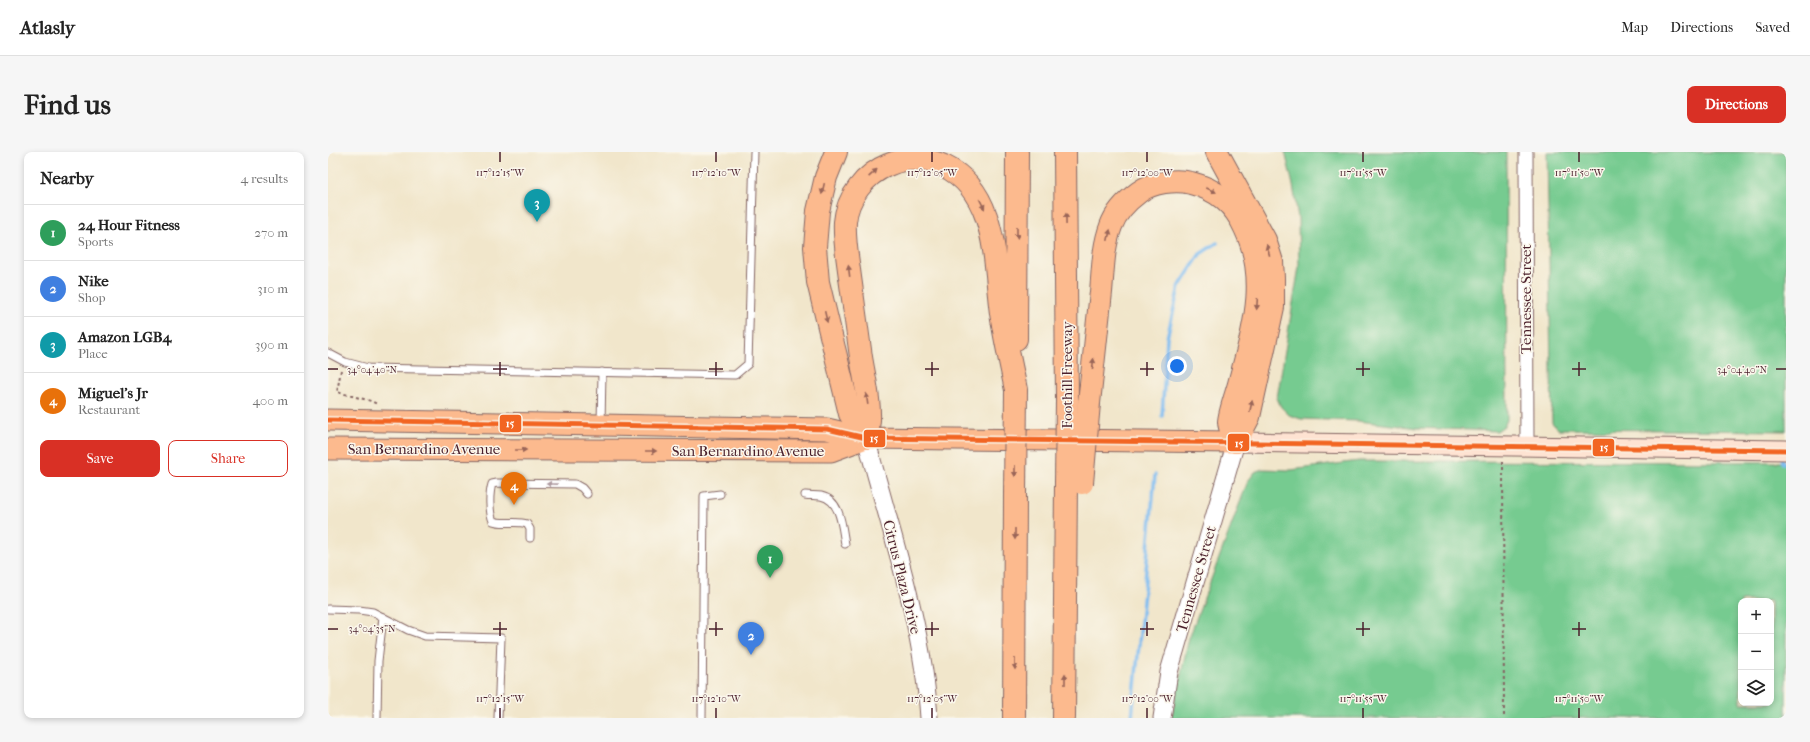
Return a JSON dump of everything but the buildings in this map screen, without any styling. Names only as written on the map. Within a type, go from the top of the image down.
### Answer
[{"type":"highway","points":[[836,152],[826,177],[818,211],[815,247],[818,275],[850,414],[866,438]]},
{"type":"highway","points":[[1014,718],[1017,152]]},
{"type":"highway","name":"Foothill Freeway","points":[[1064,718],[1066,536],[1074,483],[1067,401],[1065,152]]},
{"type":"highway","points":[[1217,152],[1265,240],[1272,262],[1273,307],[1249,417],[1236,442]]},
{"type":"highway","points":[[866,438],[870,415],[851,281],[845,223],[849,204],[862,184],[878,169],[892,163],[922,159],[937,163],[953,170],[966,181],[977,194],[990,226],[1001,315],[1016,390]]},
{"type":"highway","points":[[1074,483],[1089,403],[1105,253],[1111,226],[1119,210],[1143,189],[1173,181],[1191,182],[1218,194],[1241,219],[1250,238],[1256,260],[1258,286],[1257,313],[1229,422],[1236,442]]},
{"type":"main road","name":"San Bernardino Avenue","points":[[328,420],[827,429],[866,438]]},
{"type":"main road","name":"San Bernardino Avenue","points":[[328,449],[831,451],[866,438]]},
{"type":"main road","points":[[866,438],[1786,450]]},
{"type":"street","name":"Tennessee Street","points":[[1526,152],[1527,446]]},
{"type":"street","name":"Citrus Plaza Drive","points":[[866,438],[915,622],[929,718]]},
{"type":"street","name":"Tennessee Street","points":[[1162,718],[1171,665],[1236,442]]},
{"type":"lane","points":[[328,353],[346,363],[368,368],[735,375],[748,364],[754,152]]},
{"type":"lane","points":[[601,424],[602,372]]},
{"type":"lane","points":[[530,538],[530,529],[527,524],[522,522],[498,523],[493,521],[491,517],[492,484],[497,482],[575,484],[582,488],[587,494]]},
{"type":"lane","points":[[702,718],[704,496],[720,494]]},
{"type":"lane","points":[[805,495],[822,496],[832,501],[838,512],[846,544]]},
{"type":"lane","points":[[328,609],[373,612],[408,630],[425,636],[500,638],[498,718]]},
{"type":"lane","points":[[377,718],[378,661],[383,617]]},
{"type":"path","points":[[346,363],[340,372],[337,392],[377,404]]},
{"type":"path","points":[[1503,446],[1504,718]]},
{"type":"green space","points":[[1285,152],[1506,152],[1507,420],[1504,426],[1497,431],[1418,428],[1358,421],[1301,419],[1289,415],[1281,407],[1277,398],[1299,267],[1298,218],[1293,185]]},
{"type":"green space","points":[[1547,152],[1786,152],[1786,431],[1558,429],[1552,423]]},
{"type":"green space","points":[[1359,461],[1786,462],[1786,718],[1171,718],[1189,638],[1248,481],[1255,472],[1262,469],[1291,470]]},
{"type":"waterway","points":[[1162,416],[1167,338],[1179,287],[1200,254],[1217,243]]},
{"type":"waterway","points":[[1782,458],[1782,463],[1786,464]]},
{"type":"waterway","points":[[1132,718],[1155,475]]},
{"type":"transit line","name":"15","points":[[328,420],[827,429],[866,438],[1786,450]]},
{"type":"place","name":"Amazon LGB4","points":[[537,222]]},
{"type":"place","name":"Miguel's Jr","points":[[514,505]]},
{"type":"place","name":"24 Hour Fitness","points":[[770,578]]},
{"type":"place","name":"Nike","points":[[751,655]]}]
